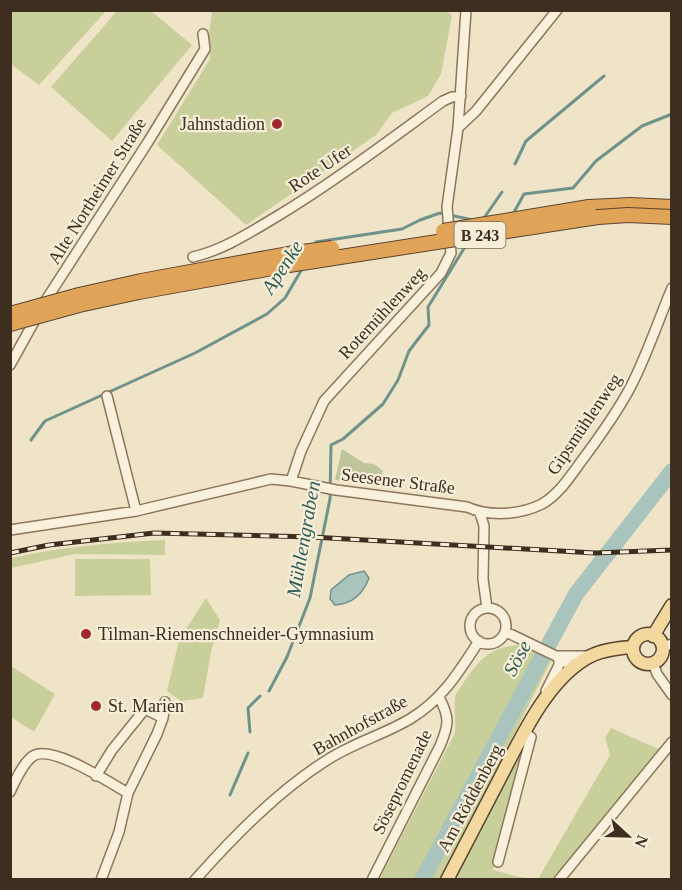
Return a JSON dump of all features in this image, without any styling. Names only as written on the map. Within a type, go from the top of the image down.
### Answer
[{"type":"highway","name":"B 243","points":[[288,259],[579,208],[630,205],[672,207]]},
{"type":"highway","name":"B 243","points":[[10,324],[141,281],[598,217],[628,215],[672,217]]},
{"type":"highway","name":"B 243","points":[[10,314],[79,300]]},
{"type":"main road","points":[[653,636],[672,605]]},
{"type":"main road","points":[[653,636],[667,645],[661,657],[653,663],[643,663],[637,660],[634,654],[633,647],[640,637],[653,636]]},
{"type":"main road","points":[[589,656],[607,650],[633,647]]},
{"type":"main road","name":"Am Röddenberg","points":[[447,879],[540,708],[558,682],[573,667],[589,656]]},
{"type":"street","name":"Rotemühlenweg","points":[[291,481],[301,451],[324,401],[441,273],[451,253],[447,207],[458,128],[466,10]]},
{"type":"street","points":[[458,128],[476,111],[557,10]]},
{"type":"street","name":"Alte Northeimer Straße","points":[[10,365],[46,300],[205,49],[203,34]]},
{"type":"street","name":"Rote Ufer","points":[[193,257],[222,248],[250,233],[312,194],[443,101],[461,96]]},
{"type":"street","name":"Gipsmühlenweg","points":[[484,526],[507,513],[544,503],[567,482],[630,389],[672,288]]},
{"type":"street","points":[[107,396],[136,511]]},
{"type":"street","name":"Seesener Straße","points":[[10,530],[136,511],[261,480],[291,481],[336,490],[467,507],[480,513]]},
{"type":"street","points":[[480,513],[484,526],[483,579],[488,608]]},
{"type":"street","name":"Gipsmühlenweg","points":[[480,513],[507,513]]},
{"type":"street","points":[[488,608],[493,609],[506,621],[506,632],[501,639],[491,644],[479,642],[472,634],[471,623],[476,614],[488,608]]},
{"type":"street","points":[[506,632],[532,643],[573,667]]},
{"type":"street","name":"Bahnhofstraße","points":[[195,879],[282,793],[346,749],[409,720],[439,697],[461,670],[479,642]]},
{"type":"street","points":[[558,657],[589,656]]},
{"type":"street","points":[[540,708],[559,665],[558,657]]},
{"type":"street","points":[[653,663],[657,674],[672,695]]},
{"type":"street","name":"Sösepromenade","points":[[372,879],[448,726],[447,712],[439,697]]},
{"type":"street","points":[[101,879],[119,832],[128,793],[157,734],[165,702]]},
{"type":"street","points":[[96,776],[112,750],[145,709],[163,717]]},
{"type":"street","name":"Am Röddenberg","points":[[498,862],[531,737],[525,733]]},
{"type":"street","points":[[559,879],[672,742]]},
{"type":"street","points":[[10,792],[18,776],[34,756],[45,753],[74,763],[128,793]]},
{"type":"green space","points":[[11,10],[106,11],[39,85],[11,64]]},
{"type":"green space","name":"Jahnstadion","points":[[446,10],[452,16],[441,74],[428,96],[392,113],[376,135],[246,225],[157,145],[210,59],[209,35],[212,11]]},
{"type":"green space","points":[[117,11],[151,11],[192,45],[112,141],[51,87]]},
{"type":"green space","points":[[342,449],[364,463],[374,464],[383,471],[378,485],[335,480]]},
{"type":"green space","points":[[165,540],[165,555],[75,554],[11,568],[11,558],[30,554],[126,542]]},
{"type":"green space","points":[[75,559],[150,559],[151,595],[75,596]]},
{"type":"green space","points":[[206,598],[220,620],[211,652],[203,698],[181,701],[167,691],[179,640]]},
{"type":"green space","points":[[521,645],[551,661],[441,879],[379,880],[455,733],[456,694],[475,667],[489,654],[498,649]]},
{"type":"green space","points":[[11,666],[55,694],[34,732],[11,717]]},
{"type":"green space","points":[[611,728],[661,750],[556,879],[452,880],[520,753],[527,745],[516,777],[493,870],[538,879],[610,755],[605,738]]},
{"type":"water","points":[[364,571],[369,578],[364,589],[347,603],[335,605],[330,599],[331,590],[349,575]]},
{"type":"waterway","name":"Apenke","points":[[515,164],[526,141],[604,76]]},
{"type":"waterway","name":"Mühlengraben","points":[[513,214],[524,194],[573,188],[596,161],[642,126],[672,114]]},
{"type":"waterway","name":"Apenke","points":[[484,218],[502,192]]},
{"type":"waterway","name":"Apenke","points":[[314,247],[316,242],[402,229],[440,213],[473,220]]},
{"type":"waterway","name":"Mühlengraben","points":[[269,691],[287,657],[310,598],[330,499],[331,445],[343,439],[383,404],[398,380],[409,351],[429,325],[428,307],[468,242]]},
{"type":"waterway","name":"Apenke","points":[[31,440],[45,421],[195,353],[267,314],[285,298],[302,269]]},
{"type":"waterway","name":"Söse","points":[[422,880],[576,594],[672,471]]},
{"type":"waterway","name":"Mühlengraben","points":[[250,732],[248,708],[260,696]]},
{"type":"waterway","name":"Mühlengraben","points":[[230,795],[248,753]]},
{"type":"railway","points":[[10,553],[49,545],[154,533],[312,537],[595,553],[672,550]]},
{"type":"place","name":"Jahnstadion","points":[[277,124]]},
{"type":"place","name":"Tilman-Riemenschneider-Gymnasium","points":[[86,634]]},
{"type":"place","name":"St. Marien","points":[[96,706]]}]
